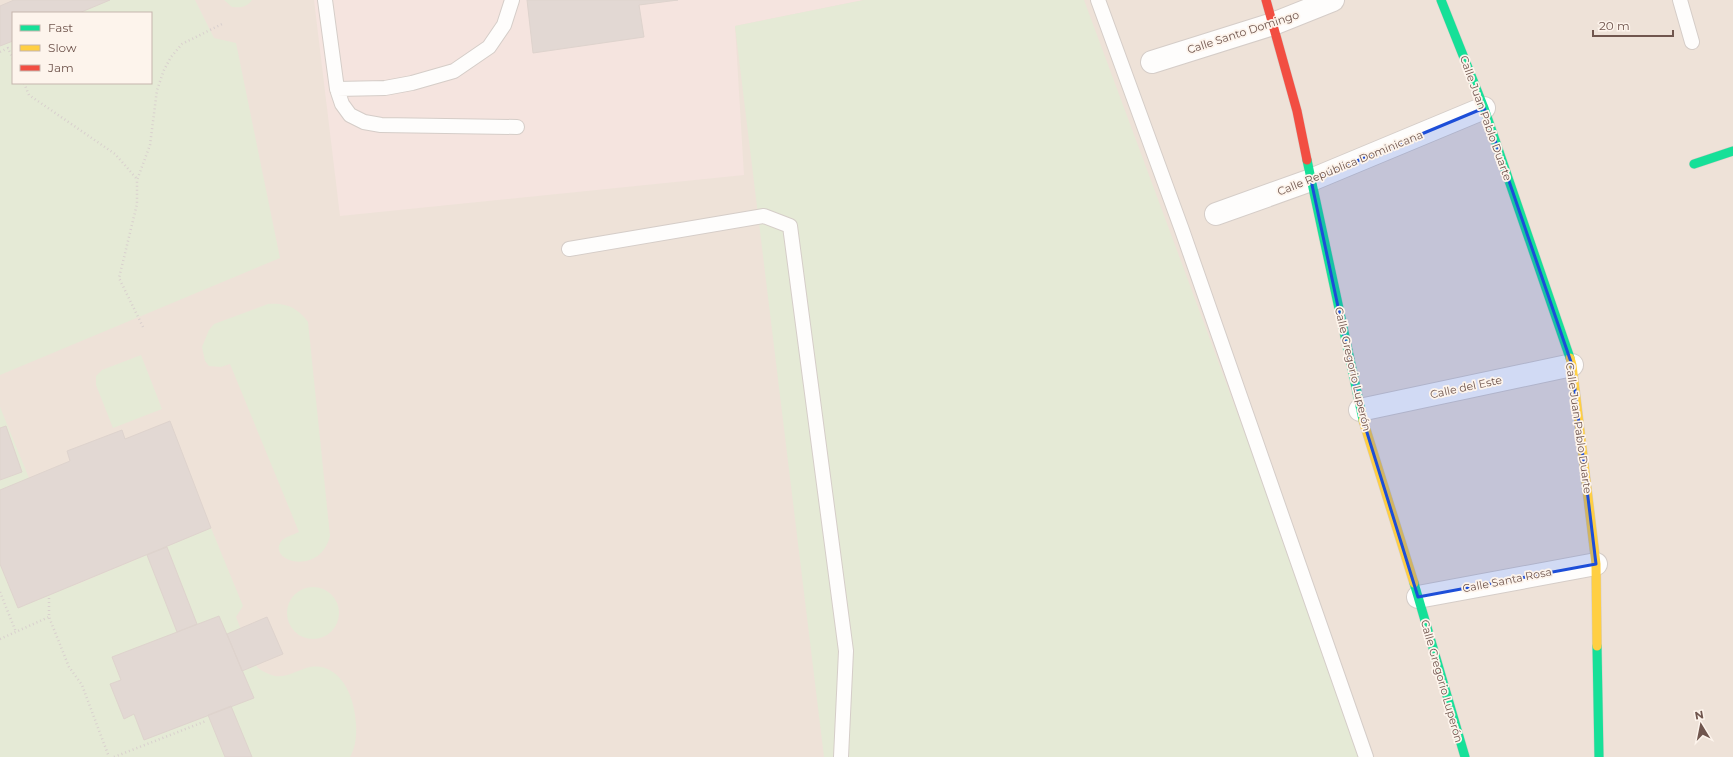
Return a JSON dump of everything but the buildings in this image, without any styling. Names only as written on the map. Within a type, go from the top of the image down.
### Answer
[{"type":"street","name":"Calle Gregorio Luperón","points":[[1266,0],[1297,111],[1360,410],[1418,597],[1465,757]]},
{"type":"street","name":"Calle Santo Domingo","points":[[1152,62],[1273,24],[1333,0]]},
{"type":"street","name":"Calle Juan Pablo Duarte","points":[[1441,0],[1484,108],[1572,364],[1596,564],[1599,757]]},
{"type":"street","name":"Calle República Dominicana","points":[[1216,214],[1311,180],[1484,108]]},
{"type":"street","points":[[1694,164],[1732,155]]},
{"type":"street","name":"Calle del Este","points":[[1360,410],[1572,364]]},
{"type":"street","name":"Calle Santa Rosa","points":[[1418,597],[1596,564]]},
{"type":"lane","points":[[325,0],[337,88],[342,104],[350,115],[364,122],[381,125],[517,127]]},
{"type":"lane","points":[[337,88],[384,88],[454,71],[489,47],[504,24],[512,0]]},
{"type":"lane","points":[[1098,0],[1182,230],[1366,757]]},
{"type":"lane","points":[[1680,0],[1692,42]]},
{"type":"lane","points":[[568,249],[764,216],[790,226],[846,651],[841,757]]},
{"type":"path","points":[[143,327],[119,278],[137,204],[137,180],[150,145],[157,90],[171,56],[182,44],[224,23]]},
{"type":"path","points":[[0,52],[8,48],[12,56]]},
{"type":"path","points":[[24,84],[29,95],[115,154],[137,180]]},
{"type":"path","points":[[0,592],[16,632]]},
{"type":"path","points":[[49,598],[49,617],[69,667],[82,685],[109,757]]},
{"type":"path","points":[[0,639],[49,617]]},
{"type":"path","points":[[114,757],[206,721]]},
{"type":"highlighted area","points":[[1484,108],[1572,365],[1596,564],[1418,597],[1360,410],[1311,180]]},
{"type":"shaded area","points":[[0,0],[1733,0],[1733,757],[0,757]]},
{"type":"shaded area","points":[[314,0],[863,0],[735,26],[744,175],[340,216]]},
{"type":"green space","points":[[110,0],[195,0],[214,38],[236,43],[280,258],[0,375],[0,46],[12,41],[12,84],[152,84],[152,12],[81,12]]},
{"type":"green space","points":[[224,0],[252,0],[246,6],[232,7]]},
{"type":"green space","points":[[864,0],[1084,0],[1365,757],[824,757],[735,26]]},
{"type":"green space","points":[[268,304],[280,304],[291,307],[300,313],[308,322],[330,536],[325,549],[317,557],[307,561],[298,562],[289,560],[282,556],[279,550],[280,543],[283,539],[299,532],[230,364],[221,367],[209,366],[205,361],[202,347],[209,330],[214,324]]},
{"type":"green space","points":[[141,355],[162,409],[113,428],[96,385],[96,376],[102,370]]},
{"type":"green space","points":[[0,407],[73,586],[211,528],[243,606],[236,617],[258,668],[274,676],[284,676],[305,668],[319,667],[334,673],[345,685],[352,701],[356,721],[356,740],[350,757],[0,757]]},
{"type":"green space","points":[[308,587],[318,587],[332,594],[339,608],[339,618],[332,632],[318,639],[308,639],[298,635],[291,628],[287,618],[287,608],[291,598],[298,591]]},
{"type":"traffic: fast","points":[[1441,0],[1484,108],[1570,358]]},
{"type":"traffic: fast","points":[[1694,164],[1733,151]]},
{"type":"traffic: fast","points":[[1307,160],[1363,420]]},
{"type":"traffic: fast","points":[[1414,583],[1465,757]]},
{"type":"traffic: fast","points":[[1597,646],[1599,757]]},
{"type":"traffic: slow","points":[[1570,358],[1596,564],[1597,646]]},
{"type":"traffic: slow","points":[[1363,420],[1414,583]]},
{"type":"traffic: jam","points":[[1266,0],[1297,111],[1307,160]]}]
